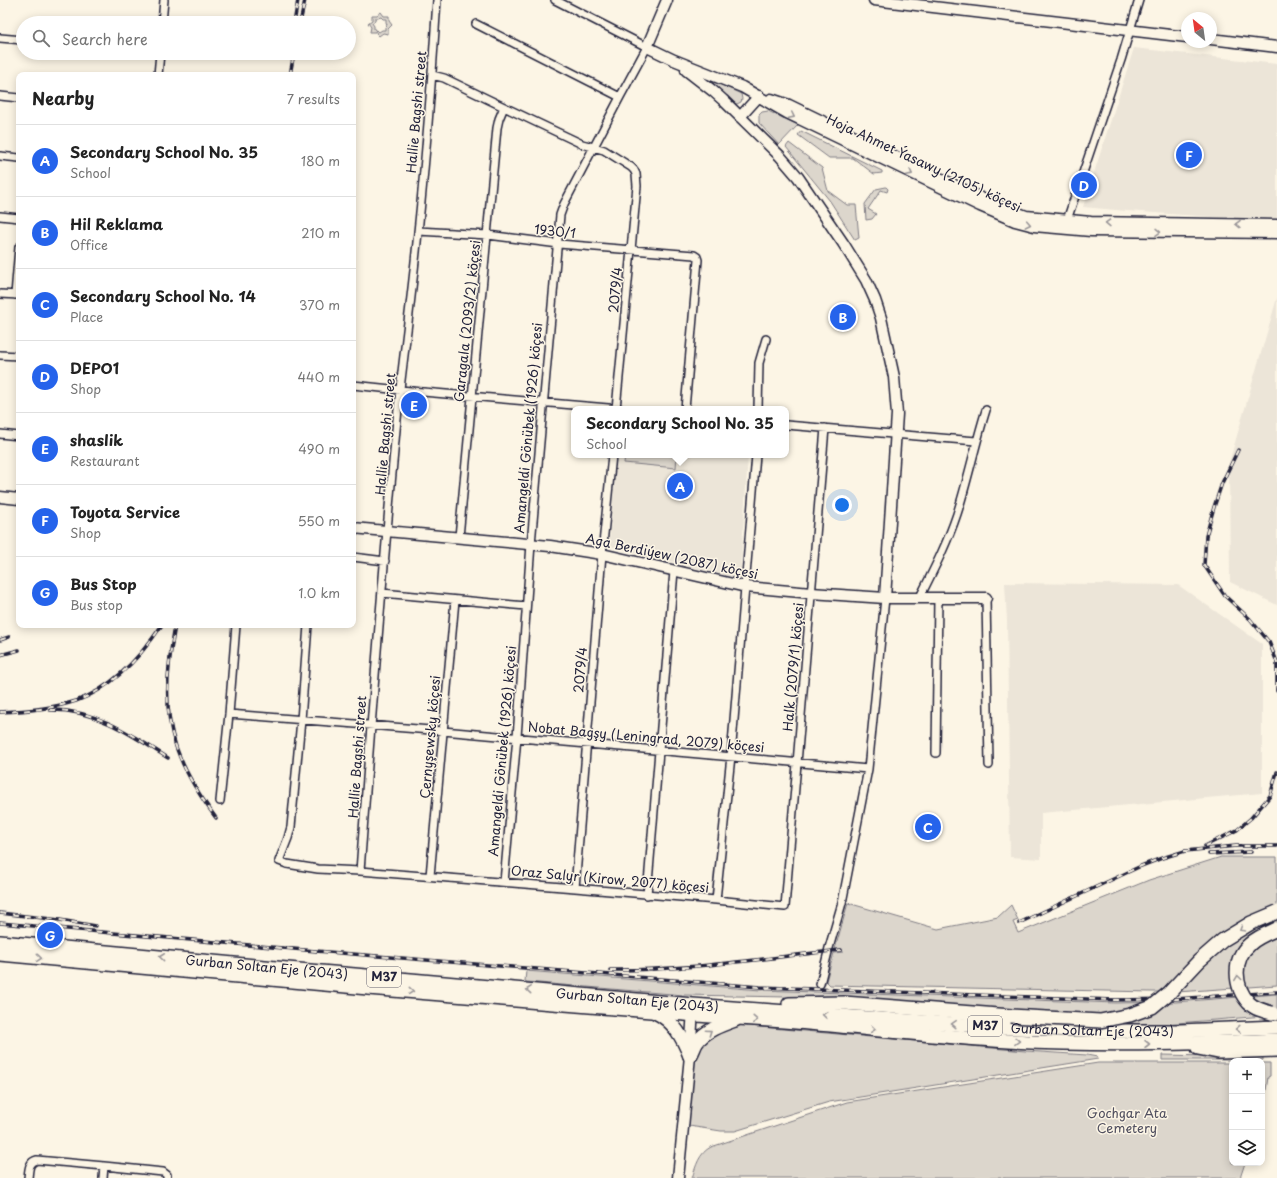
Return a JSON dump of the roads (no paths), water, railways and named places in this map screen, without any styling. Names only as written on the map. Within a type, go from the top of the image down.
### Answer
[{"type":"highway","points":[[715,1006],[844,1003],[1011,1016],[1100,1021],[1130,1016],[1152,1007],[1169,993],[1199,961],[1223,940],[1251,923],[1277,912]]},
{"type":"highway","points":[[1274,1013],[1259,1009],[1250,1003],[1237,980],[1238,965],[1242,954],[1249,944],[1277,929]]},
{"type":"highway","name":"Gurban Soltan Eje (2043)","points":[[0,942],[693,1010],[738,1018],[1009,1041],[1111,1045],[1277,1040]]},
{"type":"highway","name":"Gurban Soltan Eje (2043)","points":[[0,954],[651,1011],[693,1010],[715,1006],[1011,1028],[1111,1031],[1180,1031],[1277,1027]]},
{"type":"highway","points":[[651,1011],[663,1017],[677,1030],[690,1056]]},
{"type":"highway","name":"Gurban Soltan Eje (2043)","points":[[690,1056],[697,1042],[706,1033],[718,1026],[738,1018]]},
{"type":"highway","points":[[1179,1044],[1218,1052],[1277,1050]]},
{"type":"street","points":[[163,16],[164,0]]},
{"type":"street","name":"Hallie Bagshi street","points":[[360,871],[382,593],[400,390],[418,231],[432,76],[437,0]]},
{"type":"street","name":"Hoja Ahmet Ýasawy (2105) köçesi","points":[[555,0],[674,60],[737,85],[787,113],[980,206],[1024,224],[1066,224],[1091,222],[1277,225]]},
{"type":"street","name":"Amangeldi Gönübek (1926) köçesi","points":[[504,882],[531,544],[562,210],[593,147],[647,47],[667,0]]},
{"type":"street","points":[[874,0],[1181,36]]},
{"type":"street","points":[[1066,224],[1121,60],[1139,0]]},
{"type":"street","points":[[476,24],[620,97]]},
{"type":"street","points":[[0,38],[16,39]]},
{"type":"street","points":[[1217,41],[1277,47]]},
{"type":"street","points":[[158,72],[159,60]]},
{"type":"street","name":"Hoja Ahmet Ýasawy (2105) köçesi","points":[[674,60],[713,91],[780,156],[798,177],[832,225],[872,290],[881,318],[894,377],[897,414],[885,598]]},
{"type":"street","points":[[432,76],[444,78],[504,108],[582,144],[593,147]]},
{"type":"street","points":[[0,96],[16,98]]},
{"type":"street","points":[[740,117],[759,96]]},
{"type":"street","name":"Garagala (2093/2) köçesi","points":[[459,537],[497,128],[504,108]]},
{"type":"street","name":"2079/4","points":[[593,147],[604,150],[631,167],[636,174],[637,186],[616,406]]},
{"type":"street","points":[[0,156],[16,158]]},
{"type":"street","points":[[0,216],[16,218]]},
{"type":"street","name":"Hoja Ahmet Ýasawy (2105) köçesi","points":[[1066,224],[1091,231],[1277,233]]},
{"type":"street","name":"1930/1","points":[[418,231],[488,235],[559,244],[689,254],[697,257],[698,260],[685,406]]},
{"type":"street","points":[[0,294],[16,295]]},
{"type":"street","points":[[758,406],[759,363],[766,339]]},
{"type":"street","points":[[0,355],[16,356]]},
{"type":"street","points":[[356,385],[585,406]]},
{"type":"street","points":[[919,599],[950,533],[964,490],[976,441],[986,410]]},
{"type":"street","points":[[789,425],[976,441]]},
{"type":"street","name":"Halk (2079/1) köçesi","points":[[785,907],[825,428]]},
{"type":"street","points":[[0,434],[16,436]]},
{"type":"street","name":"2079/4","points":[[575,888],[602,554],[612,458]]},
{"type":"street","points":[[716,900],[731,756],[756,458]]},
{"type":"street","points":[[0,497],[16,499]]},
{"type":"street","name":"Aga Berdiýew (2087) köçesi","points":[[356,528],[550,546],[602,554],[746,587],[885,598],[986,598]]},
{"type":"street","points":[[356,557],[385,561]]},
{"type":"street","points":[[647,895],[674,571]]},
{"type":"street","points":[[382,593],[526,606]]},
{"type":"street","points":[[820,984],[842,903],[868,769],[885,598]]},
{"type":"street","points":[[936,753],[938,598]]},
{"type":"street","points":[[986,598],[988,765]]},
{"type":"street","name":"Çernyşewsky köçesi","points":[[430,876],[455,600]]},
{"type":"street","points":[[220,801],[236,628]]},
{"type":"street","points":[[301,720],[308,628]]},
{"type":"street","name":"Nobat Bagşy (Leningrad, 2079) köçesi","points":[[229,714],[516,737],[868,769]]},
{"type":"street","name":"Oraz Salyr (Kirow, 2077) köçesi","points":[[301,720],[291,827],[279,861],[318,869],[504,882],[785,907]]},
{"type":"street","points":[[678,1178],[693,1010]]},
{"type":"street","points":[[28,1178],[30,1164],[37,1160],[163,1172],[167,1175],[167,1178]]},
{"type":"street","points":[[103,1178],[104,1166]]},
{"type":"railway","points":[[295,16],[298,0]]},
{"type":"railway","points":[[302,16],[305,0]]},
{"type":"railway","points":[[291,72],[293,60]]},
{"type":"railway","points":[[1238,450],[1222,483],[1214,507],[1206,536],[1204,565],[1225,596],[1250,619],[1269,642],[1277,662],[1277,691]]},
{"type":"railway","points":[[0,712],[48,708],[67,704],[89,695],[102,688],[125,670],[145,648],[160,628]]},
{"type":"railway","points":[[175,628],[169,662],[168,690],[168,710],[171,730],[176,748],[192,783],[216,818]]},
{"type":"railway","points":[[0,640],[9,637]]},
{"type":"railway","points":[[0,655],[19,650]]},
{"type":"railway","points":[[50,710],[67,711],[98,719],[127,732],[168,758]]},
{"type":"railway","points":[[1205,846],[1237,830],[1251,818],[1270,796],[1277,772]]},
{"type":"railway","points":[[1019,923],[1141,866],[1185,851],[1236,846],[1277,846]]},
{"type":"railway","points":[[1209,854],[1251,852]]},
{"type":"railway","points":[[0,913],[96,926]]},
{"type":"railway","points":[[0,923],[316,951],[760,987],[1115,1000],[1175,999],[1277,992]]},
{"type":"railway","points":[[610,970],[639,970],[697,966],[841,950]]},
{"type":"place","name":"Toyota Service","points":[[1189,155]]},
{"type":"place","name":"DEPO1","points":[[1084,185]]},
{"type":"place","name":"Hil Reklama","points":[[843,317]]},
{"type":"place","name":"shaslik","points":[[414,405]]},
{"type":"place","name":"Secondary School No. 35","points":[[680,486]]},
{"type":"place","name":"Secondary School No. 14","points":[[928,827]]},
{"type":"place","name":"Bus Stop","points":[[50,935]]},
{"type":"park label","name":"Gochgar Ata Cemetery","points":[[1127,1120]]}]
